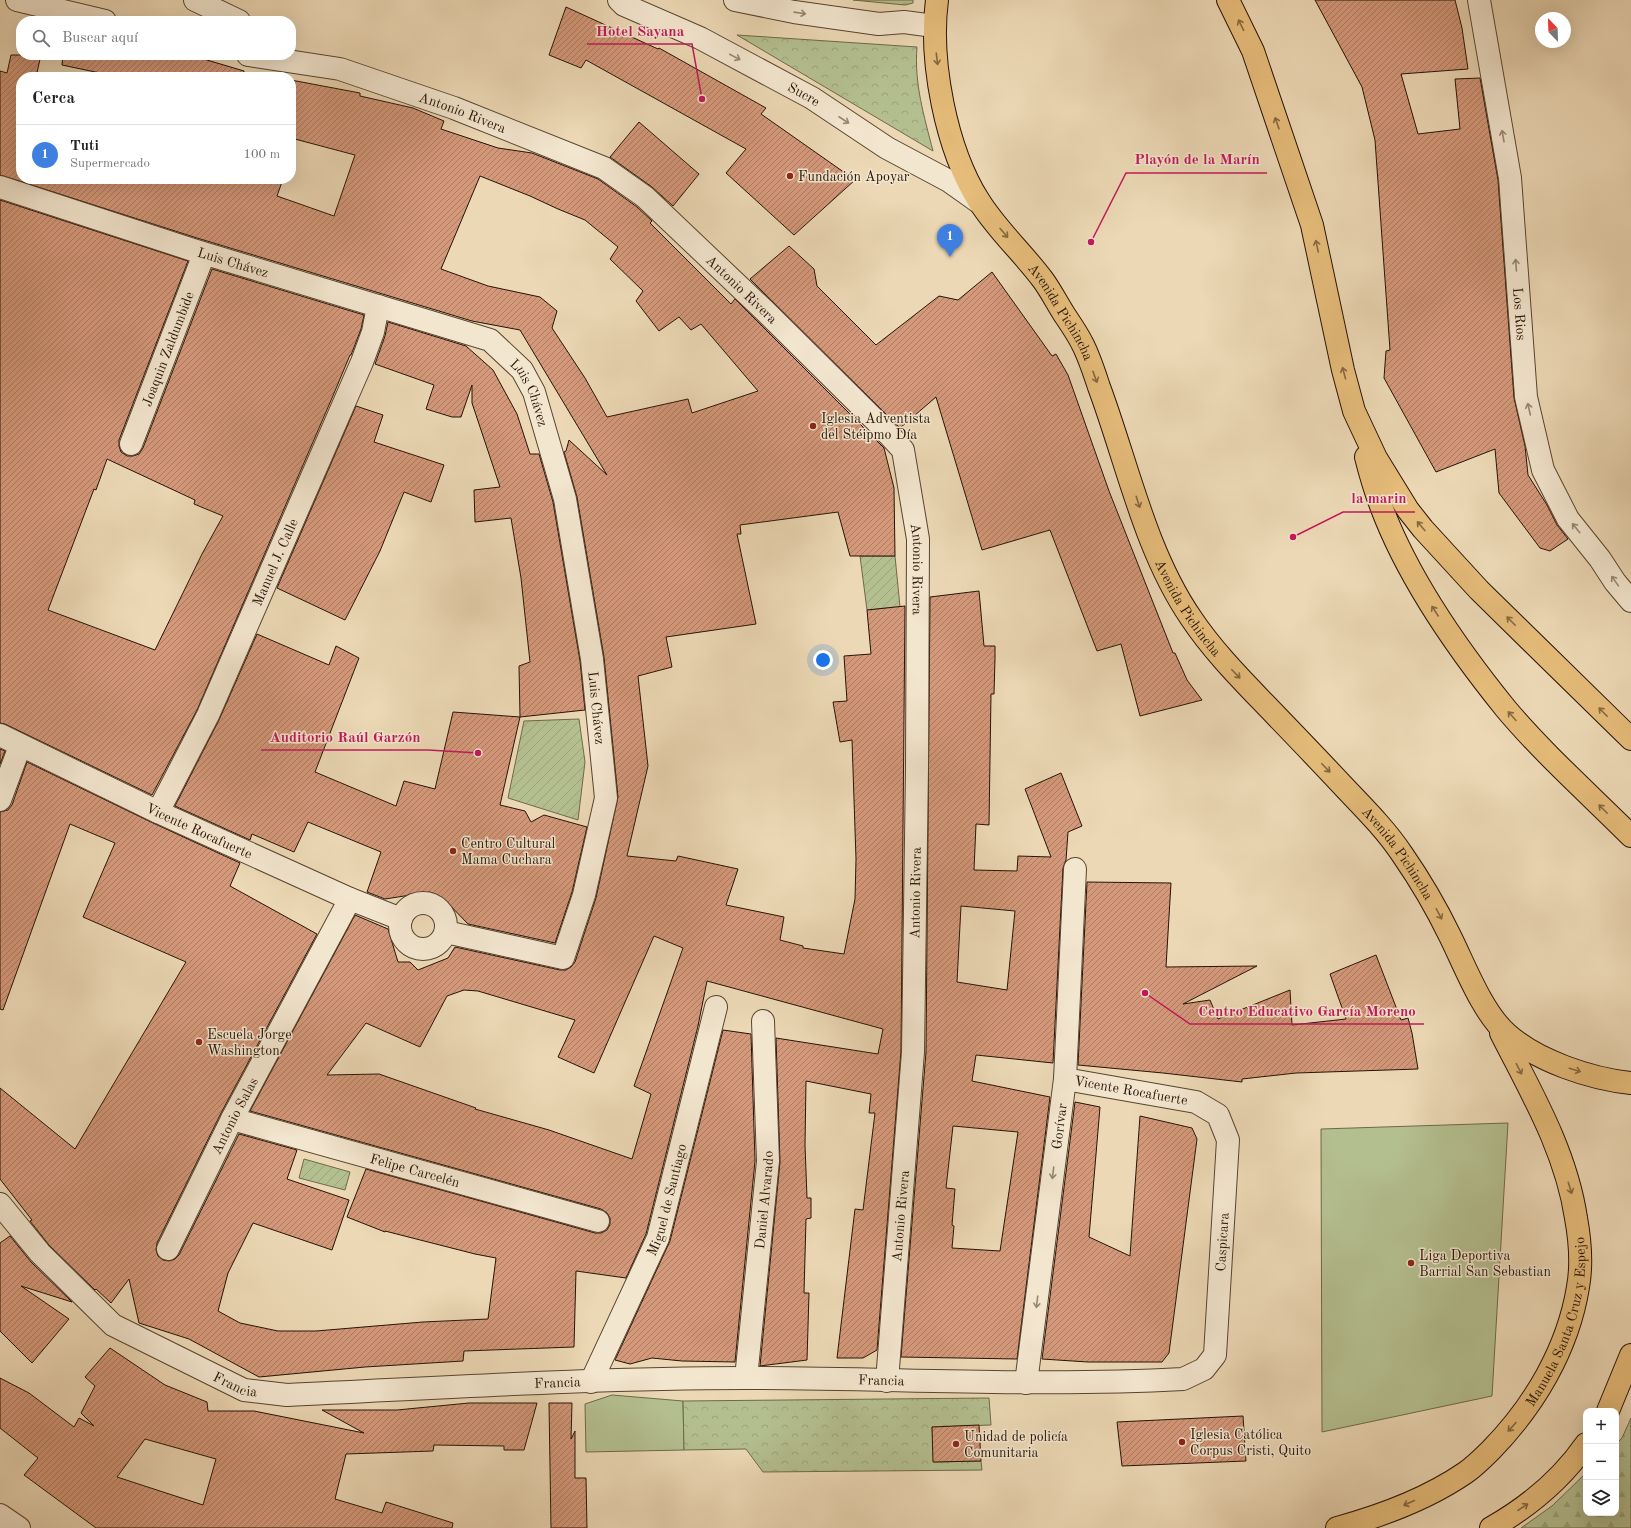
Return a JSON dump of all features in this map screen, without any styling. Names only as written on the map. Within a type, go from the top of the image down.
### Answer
[{"type":"main road","name":"Avenida Pichincha","points":[[937,0],[934,26],[940,82],[955,152],[980,203],[998,227],[1042,279],[1083,343],[1112,421],[1148,531],[1172,585],[1189,616],[1216,652],[1362,806],[1400,851],[1432,901],[1484,1004],[1495,1022],[1520,1044],[1556,1064],[1620,1082],[1631,1083]]},
{"type":"main road","points":[[1228,0],[1254,50],[1312,225],[1340,356],[1354,411],[1372,478],[1398,546],[1426,596],[1447,628],[1506,709],[1544,750],[1631,836]]},
{"type":"main road","points":[[1354,411],[1376,458],[1392,485],[1423,529],[1480,590],[1631,739]]},
{"type":"main road","name":"Manuela Santa Cruz y Espejo","points":[[1337,1528],[1394,1509],[1437,1490],[1466,1472],[1488,1453],[1517,1422],[1546,1376],[1568,1330],[1579,1286],[1580,1262],[1579,1236],[1572,1198],[1556,1145],[1495,1022]]},
{"type":"main road","points":[[1609,1408],[1631,1354]]},
{"type":"main road","points":[[1490,1528],[1534,1500],[1569,1468],[1583,1448]]},
{"type":"street","points":[[17,0],[84,16]]},
{"type":"street","points":[[195,0],[229,16]]},
{"type":"street","name":"Sucre","points":[[619,0],[624,5],[700,38],[812,98],[887,148],[949,181],[980,203]]},
{"type":"street","points":[[735,0],[794,12],[879,24],[904,22],[934,26]]},
{"type":"street","name":"Los Rios","points":[[1479,0],[1510,178],[1526,397],[1543,470],[1568,519],[1631,601]]},
{"type":"street","name":"Antonio Rivera","points":[[296,47],[340,69],[454,108],[604,168],[645,197],[765,311],[878,422],[903,450],[918,539],[917,768],[913,1052],[887,1381]]},
{"type":"street","name":"Antonio Rivera","points":[[281,60],[340,69]]},
{"type":"street","name":"Luis Chávez","points":[[0,187],[204,254],[490,340],[522,370],[534,392],[565,499],[592,659],[606,798],[584,896],[564,958],[446,932]]},
{"type":"street","name":"Joaquin Zaldumbide","points":[[131,444],[204,254]]},
{"type":"street","name":"Manuel J. Calle","points":[[158,812],[208,715],[356,376],[374,332],[378,306]]},
{"type":"street","name":"Vicente Rocafuerte","points":[[0,735],[158,812],[350,899],[401,919]]},
{"type":"street","points":[[0,800],[20,746]]},
{"type":"street","name":"Gorívar","points":[[1026,1383],[1065,1078],[1075,868]]},
{"type":"street","name":"Antonio Salas","points":[[168,1249],[232,1119],[350,899]]},
{"type":"street","points":[[421,903],[430,904],[437,908],[443,915],[446,923],[446,932],[442,940],[434,946],[426,950],[416,949],[408,944],[402,937],[400,928],[401,919],[406,911],[412,906],[421,903]]},
{"type":"street","name":"Miguel de Santiago","points":[[591,1382],[658,1238],[716,1008]]},
{"type":"street","name":"Daniel Alvarado","points":[[746,1378],[768,1161],[763,1021]]},
{"type":"street","name":"Vicente Rocafuerte","points":[[1065,1078],[1196,1102]]},
{"type":"street","name":"Caspicara","points":[[1184,1379],[1204,1369],[1215,1355],[1228,1140],[1218,1115],[1196,1102]]},
{"type":"street","name":"Felipe Carcelén","points":[[232,1119],[598,1221]]},
{"type":"street","name":"Francia","points":[[0,1204],[40,1253],[113,1325],[244,1390],[287,1395],[591,1382],[746,1378],[1026,1383],[1184,1379]]},
{"type":"street","points":[[0,1515],[19,1528]]},
{"type":"green space","points":[[853,0],[913,0],[913,3],[905,5]]},
{"type":"green space","points":[[737,35],[917,47],[916,60],[918,86],[933,151]]},
{"type":"green space","points":[[860,556],[895,556],[900,607],[867,610]]},
{"type":"green space","points":[[579,719],[585,762],[578,820],[508,798],[524,721]]},
{"type":"green space","name":"Liga Deportiva Barrial San Sebastian","points":[[1508,1123],[1492,1396],[1322,1432],[1321,1129]]},
{"type":"green space","points":[[304,1159],[350,1172],[345,1190],[299,1178]]},
{"type":"green space","points":[[612,1395],[683,1401],[684,1450],[586,1452],[585,1404]]},
{"type":"green space","points":[[989,1398],[991,1425],[932,1427],[934,1462],[981,1461],[982,1470],[763,1472],[746,1449],[684,1450],[683,1401]]},
{"type":"green space","points":[[1631,1418],[1631,1528],[1521,1528],[1552,1506],[1583,1476],[1583,1516],[1619,1516],[1619,1441],[1622,1438]]},
{"type":"building","points":[[1315,0],[1455,0],[1462,28],[1468,69],[1401,74],[1418,134],[1460,129],[1455,79],[1480,78],[1498,180],[1514,398],[1525,446],[1528,475],[1547,505],[1557,525],[1568,539],[1550,551],[1540,548],[1499,493],[1495,449],[1436,472],[1384,378],[1386,351],[1390,350],[1375,140],[1362,87]]},
{"type":"building","points":[[566,7],[658,49],[659,48],[766,108],[761,114],[855,180],[794,235],[726,173],[746,149],[586,60],[581,68],[549,55]]},
{"type":"building","points":[[11,55],[16,55],[16,60],[40,60],[37,72],[16,72],[16,180],[0,175],[0,71],[7,73]]},
{"type":"building","points":[[62,60],[207,60],[244,71],[95,72],[62,65]]},
{"type":"building","points":[[296,81],[360,93],[360,96],[413,108],[444,121],[441,129],[498,148],[532,153],[598,179],[637,207],[652,221],[650,223],[731,304],[735,299],[884,448],[894,488],[895,556],[850,556],[838,512],[740,525],[741,534],[737,534],[756,624],[666,637],[672,667],[638,676],[648,766],[627,856],[676,861],[678,856],[738,869],[726,905],[784,917],[780,940],[803,946],[803,948],[844,954],[855,899],[856,859],[852,740],[840,742],[833,702],[847,701],[844,656],[871,654],[867,610],[905,606],[901,1051],[877,1350],[863,1358],[837,1358],[855,1209],[863,1210],[875,1113],[869,1113],[871,1094],[806,1081],[805,1145],[807,1198],[811,1198],[811,1218],[806,1219],[804,1293],[809,1293],[807,1360],[760,1366],[780,1162],[776,1038],[878,1054],[883,1029],[707,981],[698,1026],[646,1234],[626,1278],[576,1271],[574,1347],[464,1351],[463,1361],[365,1367],[259,1377],[189,1339],[139,1323],[129,1279],[111,1303],[96,1289],[95,1290],[49,1245],[30,1221],[32,1220],[0,1179],[0,1088],[75,1149],[186,962],[83,917],[115,843],[70,824],[3,1010],[0,1009],[0,812],[8,810],[12,805],[27,762],[240,863],[230,886],[317,934],[221,1113],[157,1243],[156,1250],[158,1256],[163,1260],[169,1261],[175,1259],[179,1255],[239,1134],[297,1150],[287,1179],[349,1200],[332,1250],[253,1223],[228,1273],[218,1311],[240,1323],[278,1331],[316,1331],[423,1322],[488,1319],[496,1258],[385,1232],[347,1217],[366,1169],[595,1233],[601,1233],[607,1230],[610,1224],[610,1218],[607,1213],[601,1209],[250,1111],[355,915],[388,929],[398,962],[410,962],[418,970],[448,958],[455,947],[560,970],[566,970],[575,962],[596,898],[618,797],[604,657],[577,497],[564,452],[566,451],[569,440],[607,475],[520,330],[472,321],[197,238],[28,184],[281,184],[277,196],[334,216],[355,155],[296,139]],"holes":[[[480,176],[585,220],[618,247],[610,259],[643,291],[636,301],[659,331],[679,317],[691,330],[701,324],[758,391],[692,413],[688,399],[607,417],[585,378],[552,328],[557,311],[540,297],[488,286],[441,269]],[[654,936],[683,948],[634,1086],[651,1094],[632,1159],[549,1130],[475,1109],[476,1108],[379,1074],[327,1075],[366,1023],[420,1047],[447,996],[464,990],[478,991],[575,1020],[558,1057],[594,1073]]]},
{"type":"building","points":[[639,122],[699,174],[673,206],[652,187],[610,157]]},
{"type":"building","points":[[0,200],[188,261],[119,440],[121,452],[127,456],[139,454],[143,448],[212,269],[364,315],[361,329],[351,355],[197,710],[152,795],[5,724],[0,723]],"holes":[[[107,459],[195,500],[194,504],[223,516],[202,554],[155,650],[48,610]]]},
{"type":"building","points":[[789,246],[814,269],[817,286],[876,345],[939,296],[958,300],[992,272],[1052,356],[1056,354],[1068,375],[1109,491],[1173,653],[1175,653],[1187,680],[1202,700],[1140,716],[1121,644],[1097,651],[1050,530],[982,550],[936,397],[900,428],[750,279]]},
{"type":"building","points":[[388,322],[466,346],[493,370],[517,414],[530,454],[539,454],[553,502],[580,661],[585,710],[520,717],[519,666],[530,662],[521,578],[511,518],[475,522],[474,490],[500,487],[472,403],[472,385],[461,417],[452,417],[426,409],[434,385],[375,364],[385,336]]},
{"type":"building","points":[[356,406],[383,415],[374,442],[444,465],[431,502],[404,492],[380,551],[345,620],[277,588]]},
{"type":"building","points":[[979,591],[984,646],[995,646],[994,694],[991,694],[989,825],[976,824],[974,870],[1017,871],[1018,856],[1051,857],[1025,789],[1061,773],[1082,826],[1068,832],[1066,860],[1063,868],[1053,1063],[976,1055],[972,1081],[1050,1097],[1017,1359],[901,1357],[926,1052],[930,597]],"holes":[[[961,906],[1015,911],[1007,990],[957,982]],[[953,1126],[1018,1132],[1000,1251],[952,1248],[955,1189],[946,1188]]]},
{"type":"building","points":[[257,634],[329,665],[336,646],[359,658],[315,772],[396,806],[404,781],[435,789],[453,712],[520,717],[500,805],[525,811],[531,822],[544,815],[587,827],[572,892],[555,943],[468,924],[443,898],[430,892],[385,899],[367,892],[381,852],[308,822],[294,852],[252,834],[250,840],[175,806],[219,720]]},
{"type":"building","points":[[0,749],[5,751],[0,764]]},
{"type":"building","points":[[1087,882],[1171,883],[1166,967],[1257,966],[1183,1004],[1210,1000],[1218,1019],[1290,990],[1292,1025],[1346,1019],[1330,974],[1376,955],[1401,1020],[1408,1018],[1418,1069],[1296,1073],[1242,1079],[1242,1082],[1078,1065]]},
{"type":"building","points":[[723,1030],[751,1034],[755,1161],[735,1362],[682,1361],[652,1358],[630,1364],[615,1360],[670,1241]]},
{"type":"building","points":[[1075,1102],[1100,1107],[1089,1237],[1130,1256],[1140,1116],[1192,1128],[1197,1139],[1169,1353],[1162,1362],[1088,1362],[1042,1359]]},
{"type":"building","points":[[10,1236],[31,1262],[72,1302],[21,1286],[69,1319],[32,1363],[0,1331],[0,1243]]},
{"type":"building","points":[[110,1348],[165,1385],[207,1402],[208,1411],[254,1411],[364,1433],[322,1410],[397,1410],[469,1403],[537,1403],[524,1450],[504,1450],[504,1446],[434,1445],[433,1451],[346,1454],[335,1499],[382,1513],[386,1502],[453,1523],[452,1528],[96,1528],[24,1475],[38,1458],[0,1428],[0,1378],[29,1393],[74,1427],[79,1418],[94,1426],[81,1413],[95,1386],[85,1377]],"holes":[[[145,1439],[216,1459],[203,1505],[117,1477]]]},
{"type":"building","points":[[549,1403],[572,1403],[571,1439],[575,1431],[575,1478],[586,1478],[587,1528],[551,1528]]},
{"type":"building","name":"Iglesia Católica Corpus Cristi, Quito","points":[[1243,1416],[1246,1461],[1122,1466],[1117,1422]]},
{"type":"building","name":"Unidad de policía Comunitaria","points":[[979,1425],[981,1461],[933,1462],[932,1427]]},
{"type":"place","name":"Hotel Sayana","points":[[702,99]]},
{"type":"place","name":"Fundación Apoyar","points":[[790,176]]},
{"type":"place","name":"Playón de la Marín","points":[[1091,242]]},
{"type":"place","name":"Tuti","points":[[950,257]]},
{"type":"place","name":"Iglesia Adventista del Stéipmo Día","points":[[813,426]]},
{"type":"place","name":"la marin","points":[[1293,537]]},
{"type":"place","name":"Auditorio Raúl Garzón","points":[[478,753]]},
{"type":"place","name":"Centro Cultural Mama Cuchara","points":[[453,851]]},
{"type":"place","name":"Centro Educativo García Moreno","points":[[1145,993]]},
{"type":"place","name":"Escuela Jorge Washington","points":[[199,1042]]},
{"type":"place","name":"Liga Deportiva Barrial San Sebastian","points":[[1411,1263]]},
{"type":"place","name":"Iglesia Católica Corpus Cristi, Quito","points":[[1182,1442]]},
{"type":"place","name":"Unidad de policía Comunitaria","points":[[956,1444]]}]
